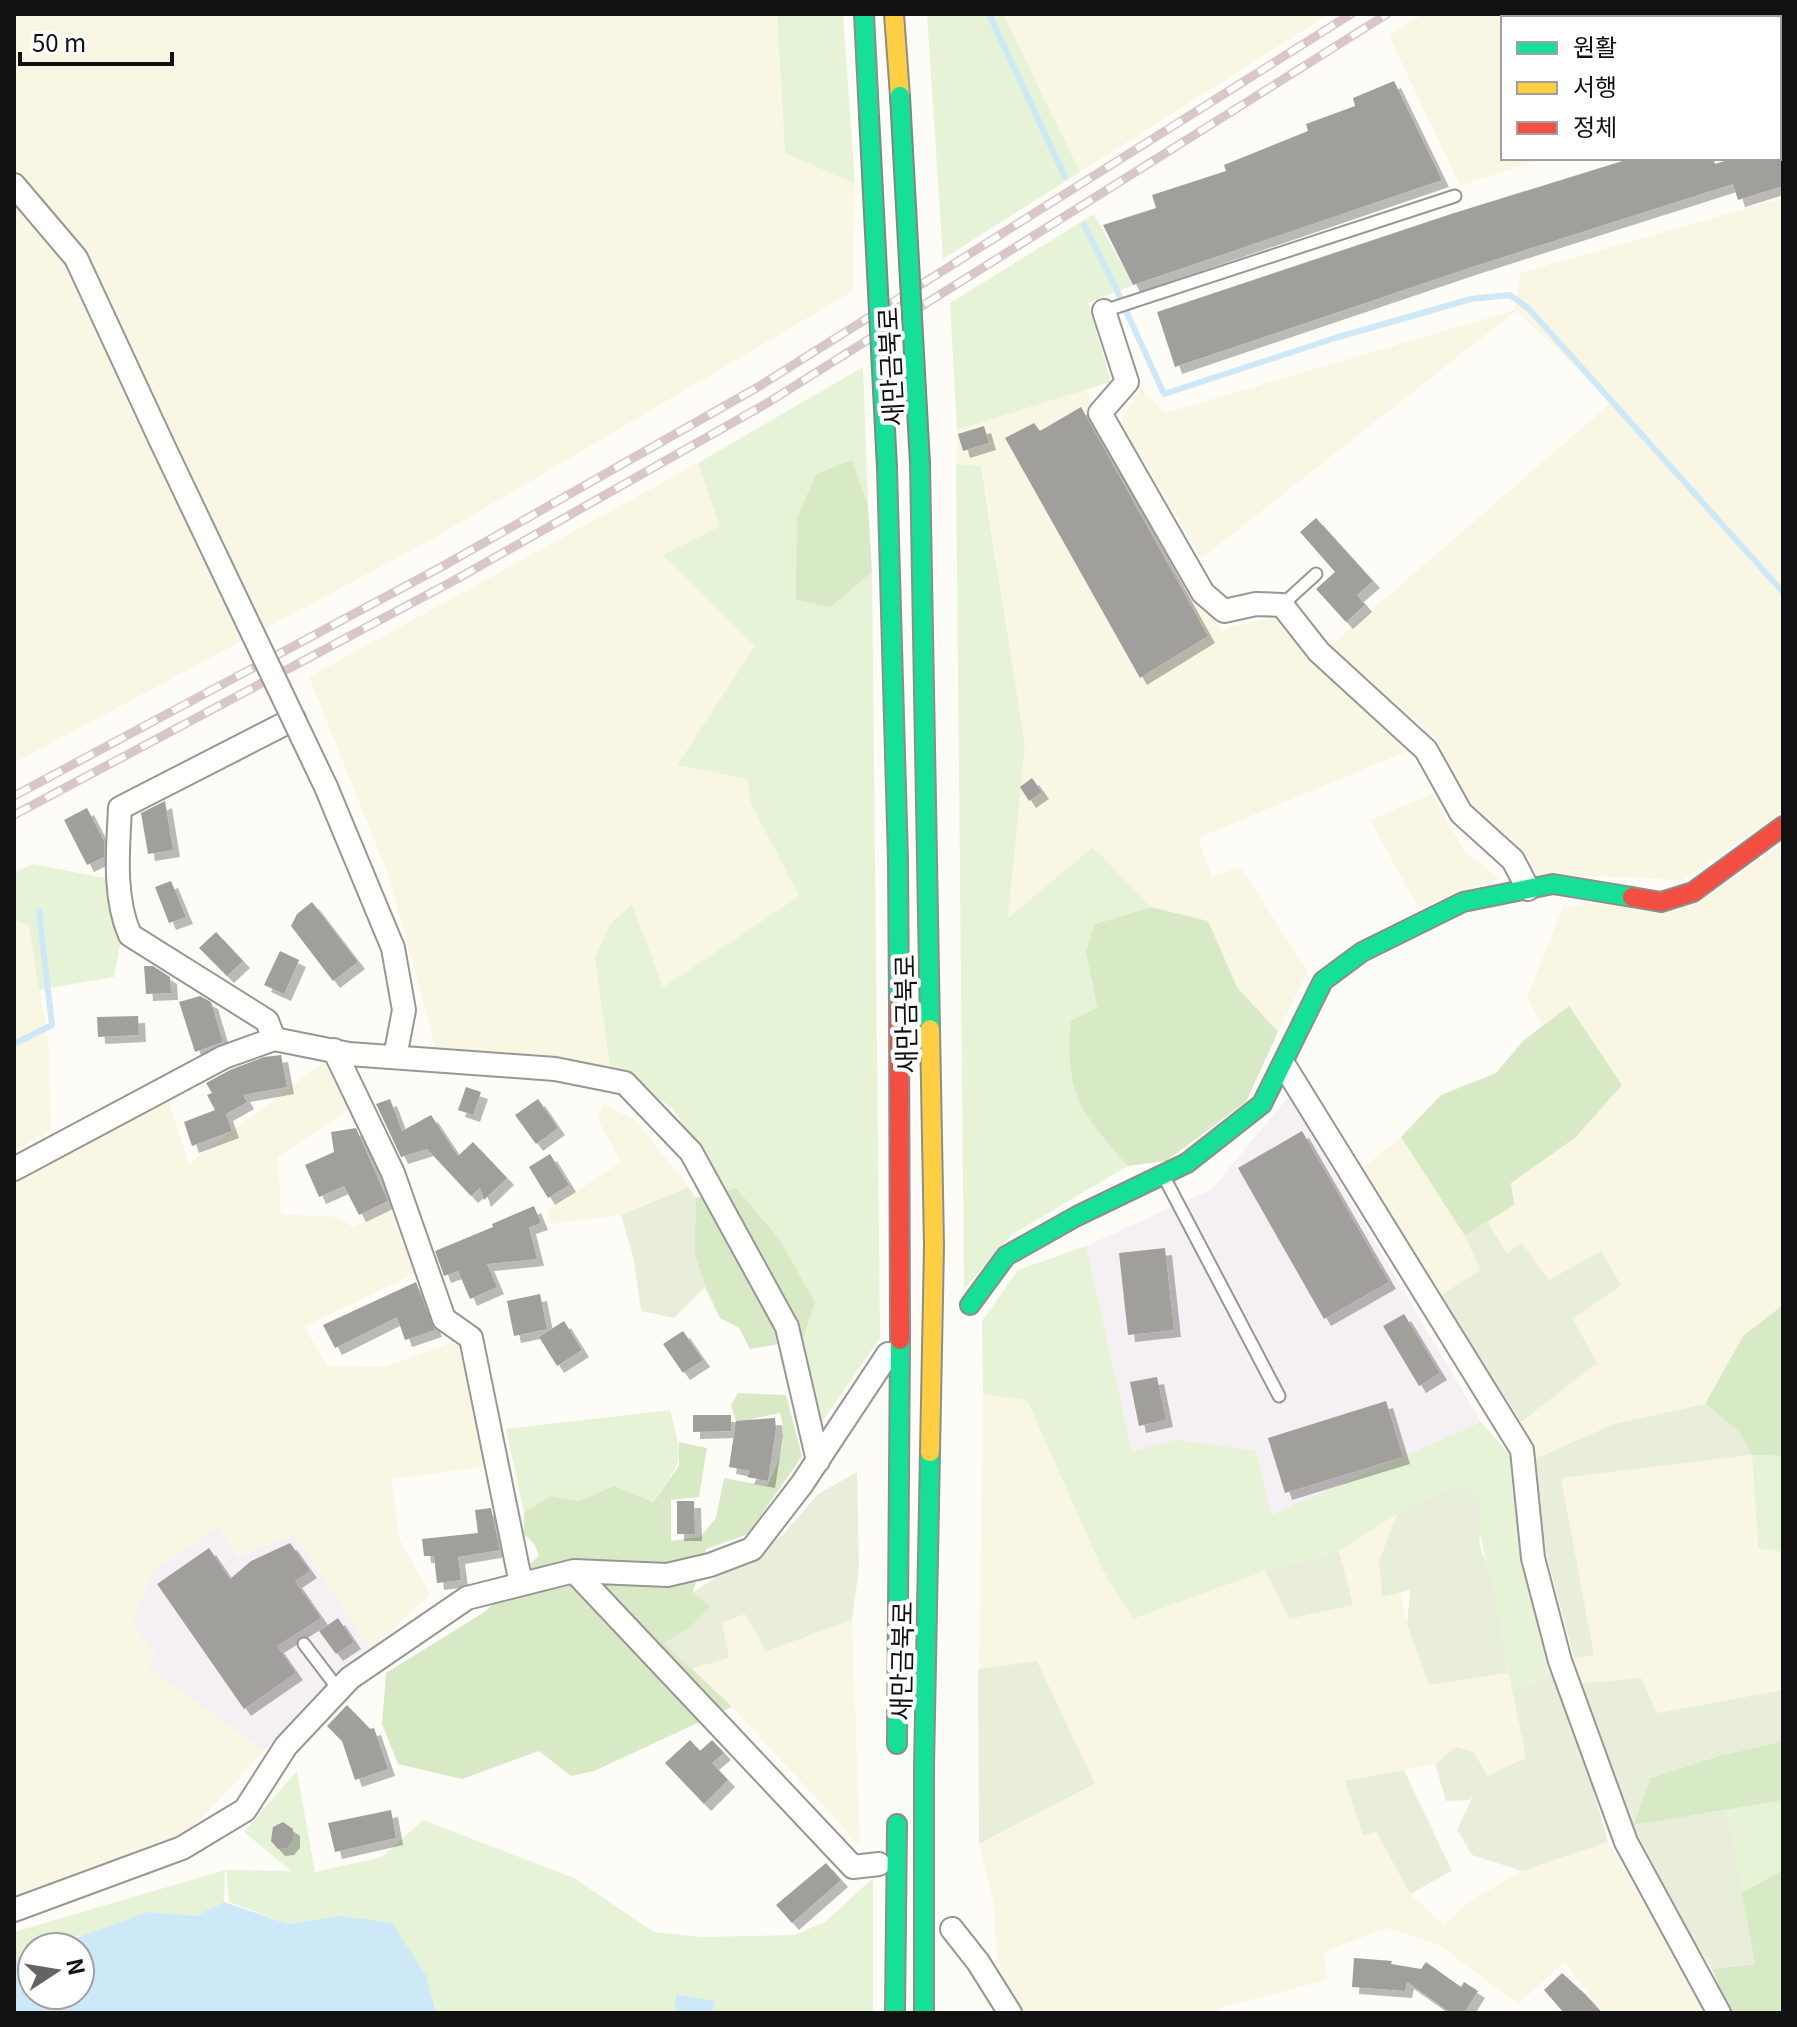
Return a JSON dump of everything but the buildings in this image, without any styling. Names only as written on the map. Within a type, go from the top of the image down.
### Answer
[{"type":"main road","name":"새만금북로","points":[[864,14],[887,468],[898,860],[901,1203],[897,1759]]},
{"type":"main road","name":"새만금북로","points":[[894,14],[920,464],[934,1246],[924,1751],[924,2013]]},
{"type":"main road","points":[[970,1305],[1006,1256],[1077,1216],[1187,1163],[1262,1104],[1323,981],[1362,952],[1463,902],[1553,884],[1661,902],[1693,892],[1783,826]]},
{"type":"main road","points":[[895,2013],[897,1806]]},
{"type":"street","points":[[14,185],[76,258],[326,787],[393,948],[404,1010],[395,1057]]},
{"type":"street","points":[[1109,309],[1127,382],[1100,413],[1203,593],[1224,611],[1256,604],[1282,605],[1319,652],[1426,750],[1461,813],[1513,860],[1528,889]]},
{"type":"street","points":[[274,1039],[267,1021],[130,935],[123,918],[117,863],[120,808],[294,719]]},
{"type":"street","points":[[14,1169],[224,1057],[274,1039],[395,1057],[555,1069],[625,1083],[691,1152],[787,1327],[818,1461]]},
{"type":"street","points":[[334,1050],[393,1173],[444,1319],[471,1338],[521,1584]]},
{"type":"street","points":[[1284,1065],[1522,1450],[1533,1558],[1560,1661],[1626,1842],[1719,2013]]},
{"type":"street","points":[[14,1910],[182,1848],[245,1810],[286,1746],[350,1678],[467,1598],[574,1571],[667,1575],[710,1565],[752,1549],[818,1461],[888,1354]]},
{"type":"street","points":[[574,1571],[853,1867],[879,1864]]},
{"type":"street","points":[[952,1929],[978,1962],[1010,2013]]},
{"type":"lane","points":[[1109,309],[1455,196]]},
{"type":"lane","points":[[1282,605],[1316,574]]},
{"type":"lane","points":[[1162,1175],[1279,1396]]},
{"type":"lane","points":[[304,1644],[339,1690]]},
{"type":"shaded area","points":[[14,14],[777,14],[785,153],[855,184],[853,291],[429,541],[14,763]]},
{"type":"shaded area","points":[[1003,14],[1329,14],[1080,172]]},
{"type":"shaded area","points":[[1423,14],[1653,16],[1501,16],[1501,160],[1539,160],[1460,186],[1389,36]]},
{"type":"shaded area","points":[[1783,198],[1783,812],[1682,880],[1537,874],[1522,848],[1468,803],[1435,736],[1329,647],[1613,401],[1516,311],[1202,558],[1120,422],[1141,388],[1165,413],[1515,310],[1520,273]]},
{"type":"shaded area","points":[[1085,390],[1222,632],[1231,626],[1272,617],[1405,752],[1198,838],[1212,877],[1240,867],[1308,971],[1278,1032],[1237,987],[1208,921],[1151,907],[1093,848],[1007,919],[1025,743],[982,466],[956,464],[957,430]]},
{"type":"shaded area","points":[[698,463],[721,526],[664,555],[755,646],[677,765],[747,779],[751,804],[799,896],[662,987],[633,905],[610,924],[595,958],[610,1068],[436,1049],[389,877],[309,677]]},
{"type":"shaded area","points":[[1432,794],[1466,854],[1500,878],[1418,908],[1370,820]]},
{"type":"shaded area","points":[[1783,844],[1783,1305],[1743,1336],[1705,1404],[1614,1424],[1535,1459],[1521,1422],[1597,1363],[1549,1280],[1522,1243],[1508,1253],[1487,1221],[1514,1205],[1511,1183],[1576,1137],[1569,1006],[1542,1026],[1527,997],[1563,907],[1716,890]]},
{"type":"shaded area","points":[[14,920],[29,924],[49,1046],[51,1130],[14,1151]]},
{"type":"shaded area","points":[[325,1061],[349,1109],[278,1157],[281,1214],[337,1217],[353,1227],[390,1210],[414,1274],[304,1327],[328,1366],[384,1367],[450,1343],[464,1349],[490,1466],[392,1479],[399,1538],[430,1594],[372,1651],[294,1534],[238,1557],[219,1526],[153,1571],[132,1623],[155,1653],[148,1667],[264,1751],[191,1830],[14,1896],[14,1181],[166,1094],[189,1164]]},
{"type":"shaded area","points":[[1289,1096],[1481,1422],[1271,1515],[1175,1440],[1132,1451],[1086,1246],[1212,1189]]},
{"type":"shaded area","points":[[603,1103],[636,1121],[689,1187],[621,1215],[550,1224],[547,1211],[621,1162],[597,1118]]},
{"type":"shaded area","points":[[1401,1137],[1465,1236],[1480,1270],[1440,1296],[1360,1170]]},
{"type":"shaded area","points":[[983,1394],[1027,1400],[1102,1569],[1134,1619],[1265,1571],[1289,1619],[1352,1605],[1339,1551],[1397,1514],[1379,1561],[1382,1597],[1401,1592],[1407,1624],[1429,1685],[1508,1673],[1526,1758],[1487,1777],[1474,1752],[1456,1747],[1435,1764],[1346,1781],[1363,1836],[1376,1831],[1410,1894],[1444,1925],[1465,1904],[1522,1871],[1608,1842],[1705,2006],[1695,2013],[1604,2013],[1565,1962],[1518,2004],[1439,1945],[1387,1928],[1324,1952],[1327,1980],[1218,2008],[1219,2013],[1018,2013],[999,1982],[993,1901],[979,1844],[1095,1785],[1037,1661],[979,1669]]},
{"type":"shaded area","points":[[1752,1455],[1758,1548],[1783,1552],[1783,1690],[1656,1713],[1641,1678],[1582,1683],[1574,1658],[1594,1655],[1561,1478]]},
{"type":"shaded area","points":[[219,1526],[238,1557],[294,1534],[372,1651],[264,1751],[147,1667],[132,1623],[153,1571]]},
{"type":"shaded area","points":[[745,1614],[810,1633],[852,1620],[860,1846],[732,1707],[691,1669],[729,1658],[722,1623]]},
{"type":"green space","points":[[777,14],[843,14],[855,184],[785,153]]},
{"type":"green space","points":[[927,14],[1003,14],[1080,172],[943,259]]},
{"type":"green space","points":[[1094,214],[1133,285],[1088,303],[1111,382],[957,430],[950,303]]},
{"type":"green space","points":[[863,367],[868,505],[852,460],[831,607],[872,572],[880,1338],[820,1425],[803,1340],[815,1302],[737,1188],[726,1190],[671,1107],[610,1068],[595,958],[610,924],[632,904],[663,987],[799,896],[751,804],[747,779],[677,765],[755,646],[663,555],[720,526],[698,463]]},
{"type":"green space","points":[[852,460],[868,505],[872,572],[831,607],[796,600],[797,518],[816,474]]},
{"type":"green space","points":[[956,464],[981,466],[1025,744],[1008,918],[1093,847],[1151,907],[1095,924],[1091,981],[1097,1008],[1077,1097],[1110,1146],[1128,1166],[1011,1235],[964,1289]]},
{"type":"green space","points":[[33,864],[110,879],[120,945],[114,977],[39,990],[29,925],[14,920],[14,873]]},
{"type":"green space","points":[[1151,907],[1208,921],[1237,987],[1278,1032],[1246,1102],[1166,1161],[1128,1166],[1080,1104],[1071,1068],[1070,1030],[1071,1021],[1097,1008],[1086,952],[1095,924]]},
{"type":"green space","points":[[1569,1006],[1622,1085],[1576,1137],[1511,1183],[1514,1205],[1465,1236],[1401,1137],[1441,1095],[1496,1073],[1524,1040]]},
{"type":"green space","points":[[689,1187],[696,1198],[694,1252],[705,1287],[674,1318],[641,1311],[634,1260],[621,1215]]},
{"type":"green space","points":[[736,1188],[779,1239],[815,1302],[803,1340],[750,1349],[739,1328],[720,1318],[705,1287],[694,1252],[696,1198]]},
{"type":"green space","points":[[1487,1221],[1507,1253],[1522,1243],[1549,1280],[1601,1251],[1621,1285],[1573,1319],[1597,1363],[1521,1422],[1440,1296],[1480,1270],[1465,1236]]},
{"type":"green space","points":[[1086,1246],[1132,1451],[1175,1440],[1256,1451],[1271,1515],[1481,1422],[1512,1457],[1522,1566],[1554,1675],[1512,1690],[1480,1532],[1483,1508],[1397,1514],[1339,1551],[1265,1571],[1133,1619],[1102,1569],[1027,1400],[983,1394],[982,1321],[1018,1270]]},
{"type":"green space","points":[[1783,1305],[1783,1456],[1752,1455],[1738,1431],[1705,1404],[1743,1336]]},
{"type":"green space","points":[[738,1393],[786,1395],[802,1456],[748,1534],[706,1549],[693,1591],[711,1606],[690,1628],[665,1643],[732,1707],[594,1771],[571,1776],[539,1751],[462,1779],[398,1764],[382,1724],[386,1673],[486,1611],[539,1555],[524,1534],[524,1512],[551,1496],[579,1501],[614,1486],[653,1502],[679,1466],[679,1442],[707,1448],[699,1497],[671,1500],[671,1541],[700,1537],[716,1518],[724,1478],[767,1486],[781,1451],[783,1432],[780,1413],[752,1419],[752,1428],[737,1426],[731,1405]]},
{"type":"green space","points":[[1705,1404],[1738,1431],[1752,1455],[1561,1478],[1594,1655],[1574,1658],[1546,1553],[1535,1459],[1614,1424]]},
{"type":"green space","points":[[670,1410],[678,1440],[678,1460],[652,1502],[614,1486],[579,1501],[551,1496],[524,1512],[506,1429]]},
{"type":"green space","points":[[1752,1455],[1783,1456],[1783,1552],[1758,1548]]},
{"type":"green space","points":[[857,1472],[859,1568],[852,1620],[766,1651],[745,1614],[722,1623],[729,1658],[691,1669],[664,1643],[690,1628],[710,1606],[693,1592],[783,1535],[818,1494]]},
{"type":"green space","points":[[1460,1484],[1483,1508],[1479,1543],[1491,1577],[1508,1673],[1429,1685],[1407,1624],[1410,1590],[1382,1597],[1379,1561],[1397,1514]]},
{"type":"green space","points":[[1339,1551],[1353,1605],[1289,1619],[1265,1571]]},
{"type":"green space","points":[[1037,1661],[1095,1784],[979,1844],[978,1669]]},
{"type":"green space","points":[[1554,1675],[1585,1760],[1608,1842],[1522,1871],[1472,1855],[1457,1830],[1473,1796],[1469,1800],[1446,1801],[1435,1764],[1456,1747],[1474,1752],[1487,1776],[1526,1758],[1512,1690]]},
{"type":"green space","points":[[1641,1678],[1657,1713],[1783,1690],[1783,1741],[1718,1756],[1650,1778],[1633,1825],[1727,1810],[1755,1964],[1712,1969],[1690,1935],[1633,1826],[1582,1683]]},
{"type":"green space","points":[[1783,1741],[1783,1800],[1633,1826],[1650,1778],[1718,1756]]},
{"type":"green space","points":[[1404,1770],[1452,1871],[1410,1894],[1376,1831],[1363,1836],[1345,1781]]},
{"type":"green space","points":[[297,1771],[315,1872],[382,1857],[423,1820],[574,1878],[654,1932],[701,1937],[795,1935],[825,1922],[873,1878],[873,2013],[712,2013],[715,2001],[677,1994],[675,2013],[436,2013],[427,1977],[339,1916],[288,1924],[229,1902],[226,1870],[291,1871],[244,1832]]},
{"type":"green space","points":[[1783,1799],[1783,1870],[1741,1893],[1727,1810]]},
{"type":"green space","points":[[225,1870],[224,1902],[196,1917],[147,1912],[95,1931],[17,1931]]},
{"type":"green space","points":[[1783,1870],[1783,2013],[1731,2013],[1712,1969],[1755,1964],[1741,1893]]},
{"type":"green space","points":[[16,1931],[14,1961],[14,1932]]},
{"type":"water","points":[[224,1902],[288,1924],[339,1916],[392,1923],[427,1977],[436,2013],[14,2013],[14,1961],[16,2011],[96,2011],[95,1931],[147,1912],[196,1916]]},
{"type":"water","points":[[676,1994],[715,2001],[712,2013],[675,2013]]},
{"type":"waterway","points":[[989,14],[1065,177]]},
{"type":"waterway","points":[[1084,225],[1164,394],[1335,338],[1471,299],[1510,295],[1529,309],[1783,592]]},
{"type":"waterway","points":[[14,1044],[52,1025],[39,911]]},
{"type":"railway","points":[[14,796],[443,566],[758,387],[1351,14]]},
{"type":"railway","points":[[14,815],[455,580],[769,402],[1387,14]]},
{"type":"traffic: fast","points":[[864,14],[869,115]]},
{"type":"traffic: fast","points":[[900,96],[920,464]]},
{"type":"traffic: fast","points":[[869,115],[887,468]]},
{"type":"traffic: fast","points":[[920,464],[930,1029]]},
{"type":"traffic: fast","points":[[887,468],[899,1006]]},
{"type":"traffic: fast","points":[[970,1305],[1006,1256],[1077,1216],[1187,1163],[1262,1104],[1323,981],[1362,952],[1463,902],[1553,884],[1632,897]]},
{"type":"traffic: fast","points":[[897,1744],[900,1340]]},
{"type":"traffic: fast","points":[[924,2013],[924,1767],[930,1452]]},
{"type":"traffic: fast","points":[[895,2013],[897,1824]]},
{"type":"traffic: slow","points":[[894,14],[900,96]]},
{"type":"traffic: slow","points":[[930,1029],[934,1246],[930,1452]]},
{"type":"traffic: jam","points":[[1632,897],[1661,902],[1693,892],[1783,826]]},
{"type":"traffic: jam","points":[[899,1006],[900,1340]]}]
